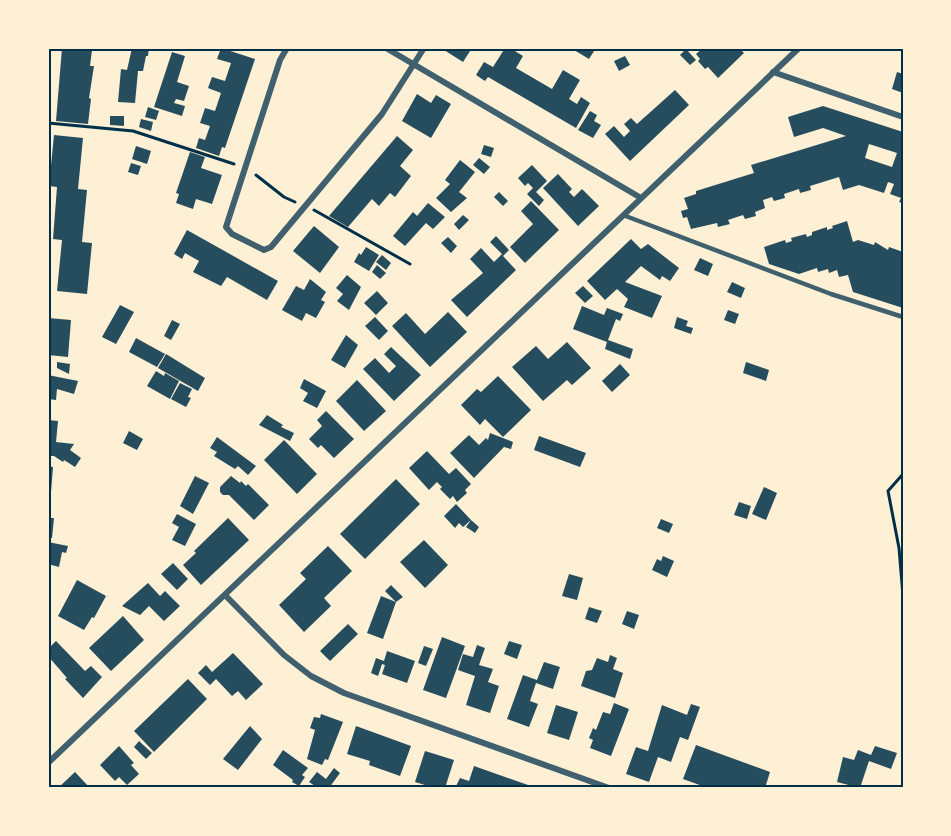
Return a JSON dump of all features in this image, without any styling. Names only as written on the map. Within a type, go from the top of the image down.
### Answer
[{"type":"street","points":[[287,48],[280,60],[226,227],[232,234],[264,250],[271,247],[382,114],[424,48]]},
{"type":"street","points":[[386,48],[641,198]]},
{"type":"street","points":[[48,763],[798,48]]},
{"type":"street","points":[[773,72],[903,117]]},
{"type":"street","points":[[225,595],[284,655],[311,676],[344,693],[609,788]]},
{"type":"lane","points":[[624,215],[831,294],[903,317]]},
{"type":"path","points":[[903,474],[888,491],[899,548],[903,596]]},
{"type":"building","points":[[62,48],[92,50],[90,66],[94,66],[88,124],[56,121]]},
{"type":"building","points":[[132,48],[149,48],[148,56],[146,56],[143,71],[138,71],[135,103],[118,102],[121,69],[127,70]]},
{"type":"building","points":[[221,48],[255,59],[225,148],[222,147],[219,156],[196,148],[199,138],[205,140],[210,126],[200,123],[205,108],[215,111],[221,93],[208,88],[212,77],[225,81],[231,63],[217,59]]},
{"type":"building","points":[[445,48],[472,48],[463,62],[444,50]]},
{"type":"building","points":[[505,48],[510,48],[523,56],[516,68],[552,89],[563,70],[580,80],[569,99],[577,104],[581,97],[590,103],[576,128],[488,77],[485,81],[476,75],[484,62],[493,67]]},
{"type":"building","points":[[575,48],[596,48],[589,59],[574,50]]},
{"type":"building","points":[[703,48],[739,48],[744,53],[718,78],[708,67],[705,69],[698,61],[700,59],[696,54]]},
{"type":"building","points":[[686,49],[696,60],[690,65],[680,55]]},
{"type":"building","points":[[172,52],[185,56],[177,82],[189,86],[184,101],[176,99],[174,103],[185,106],[182,116],[154,107]]},
{"type":"building","points":[[625,56],[630,65],[619,71],[614,61]]},
{"type":"building","points":[[897,72],[903,74],[903,93],[892,89]]},
{"type":"building","points":[[675,90],[689,105],[630,161],[605,134],[614,126],[624,137],[630,131],[624,124],[631,118],[637,124]]},
{"type":"building","points":[[417,94],[431,103],[436,95],[451,104],[431,138],[402,121]]},
{"type":"building","points":[[823,106],[903,132],[903,203],[899,202],[901,198],[890,194],[894,184],[888,182],[884,193],[859,185],[843,190],[839,177],[810,186],[811,190],[800,193],[799,189],[784,194],[785,198],[774,201],[772,197],[763,200],[765,208],[755,212],[756,216],[745,219],[743,215],[728,220],[730,224],[718,227],[717,223],[691,229],[687,217],[683,218],[681,211],[688,209],[684,198],[696,194],[696,191],[754,173],[751,165],[846,136],[823,128],[794,137],[788,117]],"holes":[[[869,144],[897,153],[892,167],[865,158]]]},
{"type":"building","points":[[148,107],[159,111],[156,120],[145,117]]},
{"type":"building","points":[[590,111],[597,115],[594,121],[601,125],[593,138],[578,130]]},
{"type":"building","points":[[110,116],[124,116],[124,126],[110,125]]},
{"type":"building","points":[[141,119],[153,122],[151,131],[139,127]]},
{"type":"building","points":[[54,135],[83,138],[78,189],[87,190],[82,242],[92,243],[87,294],[57,291],[62,240],[53,239],[57,187],[49,186]]},
{"type":"building","points":[[397,136],[413,150],[400,166],[411,176],[395,197],[390,193],[379,206],[372,199],[348,227],[329,216]]},
{"type":"building","points":[[484,145],[494,148],[491,157],[481,154]]},
{"type":"building","points":[[136,146],[151,151],[147,164],[132,159]]},
{"type":"building","points":[[190,152],[205,157],[201,168],[222,175],[212,204],[196,199],[193,209],[176,203],[179,194],[176,193]]},
{"type":"building","points":[[479,158],[490,167],[484,174],[473,165]]},
{"type":"building","points":[[460,160],[475,172],[459,192],[467,198],[451,212],[436,198],[450,184],[445,180]]},
{"type":"building","points":[[131,163],[141,166],[138,175],[128,172]]},
{"type":"building","points":[[532,165],[547,181],[536,192],[544,200],[539,206],[527,194],[533,188],[528,183],[525,186],[518,178]]},
{"type":"building","points":[[558,174],[572,189],[569,192],[574,197],[582,189],[599,206],[578,226],[543,188]]},
{"type":"building","points":[[499,192],[508,201],[503,206],[494,197]]},
{"type":"building","points":[[531,201],[559,230],[525,263],[510,247],[533,224],[521,211]]},
{"type":"building","points":[[428,203],[445,217],[433,229],[426,223],[405,246],[393,236],[413,212],[417,216]]},
{"type":"building","points":[[463,215],[469,220],[459,230],[454,224]]},
{"type":"building","points":[[847,221],[853,242],[858,240],[874,245],[875,242],[888,250],[889,247],[903,252],[903,308],[853,292],[848,275],[839,277],[837,270],[829,273],[828,269],[818,272],[817,268],[799,274],[769,264],[764,247],[785,240],[786,243],[792,241],[791,238],[806,234],[807,237],[812,235],[812,232],[827,227],[827,230]]},
{"type":"building","points":[[314,226],[339,247],[320,273],[293,251]]},
{"type":"building","points":[[187,230],[278,281],[267,300],[227,277],[221,286],[193,272],[199,261],[185,253],[182,259],[174,254]]},
{"type":"building","points":[[496,236],[509,250],[503,256],[516,270],[467,317],[451,300],[483,273],[470,259],[481,248],[494,262],[502,254],[490,242]]},
{"type":"building","points":[[448,237],[457,246],[451,253],[441,243]]},
{"type":"building","points":[[631,239],[641,249],[648,244],[679,268],[670,281],[662,276],[660,280],[641,266],[625,282],[662,296],[652,318],[624,307],[628,299],[617,289],[605,300],[587,281]]},
{"type":"building","points":[[366,247],[379,255],[369,271],[354,262]]},
{"type":"building","points":[[382,255],[391,263],[386,270],[376,262]]},
{"type":"building","points":[[700,258],[713,264],[708,276],[694,270]]},
{"type":"building","points":[[377,265],[386,273],[380,279],[372,272]]},
{"type":"building","points":[[347,275],[361,287],[349,310],[337,301],[343,294],[336,288]]},
{"type":"building","points":[[310,279],[326,292],[321,300],[325,302],[316,318],[306,313],[302,321],[282,310],[296,286],[304,290]]},
{"type":"building","points":[[732,282],[745,288],[741,298],[727,292]]},
{"type":"building","points":[[583,286],[593,296],[585,303],[575,293]]},
{"type":"building","points":[[377,291],[388,303],[376,315],[364,303]]},
{"type":"building","points":[[120,305],[134,312],[116,344],[102,337]]},
{"type":"building","points":[[582,306],[604,315],[607,308],[623,314],[620,321],[616,319],[608,340],[633,349],[630,359],[605,349],[607,342],[573,329]]},
{"type":"building","points":[[728,310],[739,314],[735,324],[724,320]]},
{"type":"building","points":[[448,312],[467,332],[430,367],[392,326],[406,313],[425,334]]},
{"type":"building","points":[[375,317],[388,331],[379,340],[365,326]]},
{"type":"building","points":[[677,317],[688,321],[686,326],[693,328],[691,334],[674,328]]},
{"type":"building","points":[[48,318],[71,320],[68,357],[48,355]]},
{"type":"building","points":[[172,320],[180,324],[171,340],[164,336]]},
{"type":"building","points":[[346,335],[358,345],[345,368],[331,360]]},
{"type":"building","points":[[136,338],[165,354],[157,367],[129,352]]},
{"type":"building","points":[[567,342],[591,368],[572,385],[567,380],[543,401],[512,367],[536,346],[548,359]]},
{"type":"building","points":[[391,347],[421,375],[394,401],[363,369],[375,358],[389,373],[396,366],[384,354]]},
{"type":"building","points":[[166,354],[205,378],[198,391],[158,368]]},
{"type":"building","points":[[57,362],[70,364],[69,374],[57,368]]},
{"type":"building","points":[[746,362],[769,370],[766,381],[743,373]]},
{"type":"building","points":[[620,364],[630,375],[612,392],[602,381]]},
{"type":"building","points":[[156,371],[179,381],[170,399],[147,386]]},
{"type":"building","points":[[48,375],[78,381],[74,394],[57,389],[56,400],[48,399]]},
{"type":"building","points":[[498,376],[531,410],[503,437],[485,419],[480,425],[461,405],[477,389],[481,392]]},
{"type":"building","points":[[304,379],[326,391],[317,408],[303,401],[308,393],[300,388]]},
{"type":"building","points":[[357,380],[386,411],[364,431],[336,401]]},
{"type":"building","points":[[180,383],[192,389],[188,397],[191,398],[186,407],[171,399]]},
{"type":"building","points":[[326,411],[354,439],[334,458],[321,445],[318,448],[309,439],[322,426],[317,420]]},
{"type":"building","points":[[267,415],[283,425],[281,427],[294,433],[290,441],[259,425]]},
{"type":"building","points":[[48,420],[58,421],[56,442],[74,444],[70,450],[81,458],[75,467],[64,460],[63,462],[54,456],[48,456]]},
{"type":"building","points":[[129,431],[143,439],[137,450],[123,443]]},
{"type":"building","points":[[490,433],[513,442],[511,449],[504,447],[474,478],[450,453],[469,435],[479,445],[486,438],[488,440]]},
{"type":"building","points":[[539,436],[586,453],[580,467],[534,450]]},
{"type":"building","points":[[217,437],[256,466],[248,475],[238,466],[235,469],[214,456],[217,452],[210,448]]},
{"type":"building","points":[[284,440],[317,474],[297,494],[264,460]]},
{"type":"building","points":[[427,451],[449,474],[456,468],[471,484],[465,490],[467,493],[457,502],[453,496],[450,499],[440,489],[442,487],[437,482],[429,490],[409,468]]},
{"type":"building","points":[[48,466],[53,467],[51,492],[48,492]]},
{"type":"building","points":[[195,476],[209,483],[193,514],[180,506]]},
{"type":"building","points":[[231,476],[246,486],[248,484],[269,505],[254,520],[229,495],[223,495],[220,492],[220,487]]},
{"type":"building","points":[[396,479],[420,504],[365,559],[340,534]]},
{"type":"building","points":[[764,487],[777,493],[766,520],[752,514]]},
{"type":"building","points":[[739,502],[751,506],[747,519],[734,515]]},
{"type":"building","points":[[456,504],[471,520],[463,527],[459,523],[455,528],[444,516]]},
{"type":"building","points":[[177,514],[196,524],[185,546],[172,540],[179,527],[172,523]]},
{"type":"building","points":[[48,518],[54,518],[52,538],[48,538]]},
{"type":"building","points":[[228,518],[249,540],[201,585],[183,565]]},
{"type":"building","points":[[661,519],[673,524],[669,533],[657,528]]},
{"type":"building","points":[[471,520],[479,527],[475,533],[466,527]]},
{"type":"building","points":[[424,540],[448,565],[425,588],[400,562]]},
{"type":"building","points":[[48,542],[68,546],[66,553],[62,552],[59,567],[48,564]]},
{"type":"building","points":[[328,546],[352,571],[324,598],[331,606],[304,632],[279,605],[306,579],[300,573]]},
{"type":"building","points":[[663,556],[674,561],[667,577],[652,570],[657,559],[661,561]]},
{"type":"building","points":[[173,563],[188,579],[177,590],[161,574]]},
{"type":"building","points":[[569,574],[583,578],[577,600],[562,596]]},
{"type":"building","points":[[77,580],[106,596],[94,618],[92,617],[84,630],[58,616]]},
{"type":"building","points":[[148,583],[160,596],[165,591],[180,606],[164,621],[149,606],[140,615],[122,606]]},
{"type":"building","points":[[391,585],[403,597],[396,602],[385,591]]},
{"type":"building","points":[[381,596],[396,602],[383,639],[367,633]]},
{"type":"building","points":[[589,607],[602,611],[597,623],[585,619]]},
{"type":"building","points":[[627,611],[639,615],[634,629],[622,624]]},
{"type":"building","points":[[123,616],[144,640],[111,671],[89,648]]},
{"type":"building","points":[[348,624],[358,634],[330,661],[320,651]]},
{"type":"building","points":[[442,637],[465,646],[446,698],[423,690]]},
{"type":"building","points":[[56,641],[85,671],[91,666],[102,677],[83,698],[48,656],[48,649]]},
{"type":"building","points":[[509,641],[522,645],[517,659],[504,654]]},
{"type":"building","points":[[477,645],[485,648],[479,665],[493,669],[488,682],[499,686],[490,713],[466,705],[475,676],[458,670],[463,654],[473,657]]},
{"type":"building","points":[[424,646],[433,649],[426,666],[418,663]]},
{"type":"building","points":[[387,651],[415,661],[407,683],[382,674],[385,665],[382,664],[378,676],[371,673],[376,658],[384,661]]},
{"type":"building","points":[[233,653],[263,684],[246,700],[238,691],[232,696],[216,679],[210,685],[198,673],[206,665],[212,672]]},
{"type":"building","points":[[610,655],[617,658],[613,669],[623,673],[615,698],[581,686],[586,671],[592,670],[597,658],[608,662]]},
{"type":"building","points":[[544,662],[560,667],[553,689],[536,683],[530,701],[538,704],[529,727],[507,719],[523,675],[537,680]]},
{"type":"building","points":[[188,679],[207,699],[154,752],[134,731]]},
{"type":"building","points":[[614,703],[629,709],[611,756],[590,748],[593,740],[589,738],[593,728],[596,730],[603,712],[610,714]]},
{"type":"building","points":[[691,704],[700,707],[688,740],[680,737],[671,762],[658,757],[649,782],[626,774],[636,747],[648,751],[662,705],[687,715]]},
{"type":"building","points":[[556,705],[578,712],[569,740],[547,733]]},
{"type":"building","points":[[321,714],[343,722],[328,760],[325,759],[322,765],[307,759],[315,730],[310,728],[314,717],[320,718]]},
{"type":"building","points":[[250,726],[262,739],[238,770],[223,759]]},
{"type":"building","points":[[356,726],[411,746],[400,776],[369,765],[370,761],[347,754]]},
{"type":"building","points":[[139,741],[152,753],[146,759],[134,747]]},
{"type":"building","points":[[696,745],[770,772],[765,788],[708,788],[683,779]]},
{"type":"building","points":[[119,746],[134,763],[131,765],[139,774],[127,785],[119,777],[115,781],[100,765]]},
{"type":"building","points":[[875,746],[897,753],[891,769],[869,761],[860,788],[837,782],[843,757],[854,760],[858,750],[871,755]]},
{"type":"building","points":[[283,750],[308,768],[302,775],[305,777],[299,786],[273,765]]},
{"type":"building","points":[[425,751],[454,760],[445,788],[435,788],[415,782]]},
{"type":"building","points":[[474,766],[531,786],[530,788],[455,788],[460,778],[469,781]]},
{"type":"building","points":[[334,768],[340,773],[329,788],[318,788],[309,782],[317,772],[326,779]]},
{"type":"building","points":[[75,772],[90,788],[58,788]]}]
